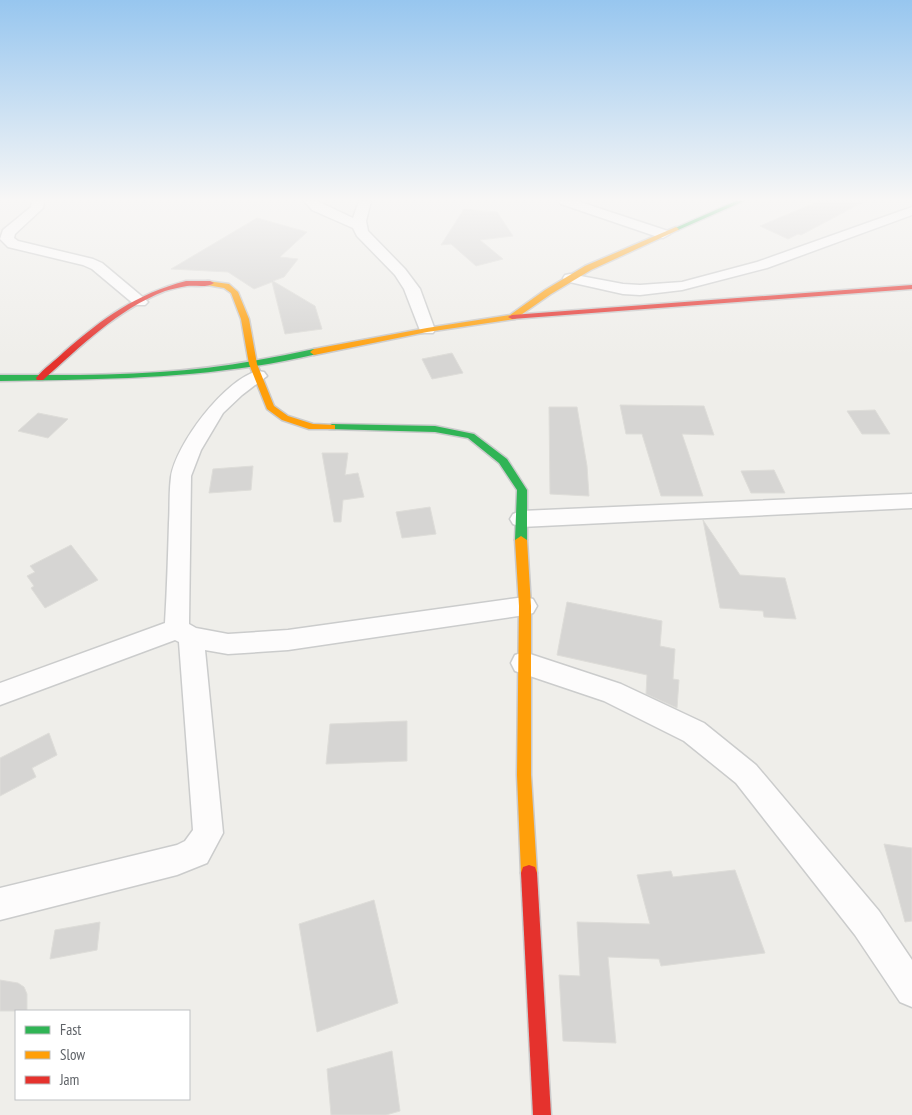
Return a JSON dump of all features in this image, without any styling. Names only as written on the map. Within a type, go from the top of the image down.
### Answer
[{"type":"street","points":[[51,253],[97,266],[140,302]]},
{"type":"street","points":[[382,253],[400,272],[412,289],[428,330]]},
{"type":"street","points":[[512,317],[570,278],[619,253]]},
{"type":"street","points":[[570,278],[623,289],[640,290],[682,286],[762,265],[795,253]]},
{"type":"street","points":[[40,378],[98,327],[140,302],[176,285],[194,281],[226,286],[234,292],[241,306],[255,370],[270,407],[285,418],[312,427],[435,429],[471,436],[503,461],[522,490],[521,519],[525,606],[524,775],[542,1115]]},
{"type":"street","points":[[0,378],[255,370],[428,330],[512,317],[912,287]]},
{"type":"street","points":[[0,904],[177,860],[196,852],[208,833],[179,588],[181,476],[191,450],[216,410],[255,370]]},
{"type":"street","points":[[521,519],[912,501]]},
{"type":"street","points":[[0,694],[184,633],[228,644],[288,640],[525,606]]},
{"type":"street","points":[[524,664],[612,692],[694,732],[746,774],[867,923],[912,990]]},
{"type":"building","points":[[198,253],[284,253],[280,257],[298,259],[284,277],[273,281],[315,306],[322,329],[285,334],[272,282],[254,289],[228,272],[171,269]]},
{"type":"building","points":[[461,253],[496,253],[503,259],[476,266]]},
{"type":"building","points":[[452,353],[463,373],[432,379],[422,359]]},
{"type":"building","points":[[620,405],[704,406],[714,435],[682,434],[703,496],[661,496],[642,434],[626,434]]},
{"type":"building","points":[[549,407],[577,407],[587,466],[589,496],[550,494]]},
{"type":"building","points":[[875,410],[890,434],[862,434],[847,411]]},
{"type":"building","points":[[38,413],[68,419],[48,438],[18,431]]},
{"type":"building","points":[[322,453],[348,453],[345,475],[358,473],[364,497],[343,500],[341,522],[334,522]]},
{"type":"building","points":[[253,466],[251,490],[209,493],[213,469]]},
{"type":"building","points":[[774,470],[785,493],[751,493],[741,471]]},
{"type":"building","points":[[430,507],[436,534],[402,538],[396,512]]},
{"type":"building","points":[[703,520],[740,575],[785,578],[796,619],[764,617],[763,611],[720,608]]},
{"type":"building","points":[[71,545],[98,580],[45,608],[31,588],[34,586],[27,576],[35,572],[30,566]]},
{"type":"building","points":[[567,602],[662,621],[660,646],[675,649],[673,679],[679,680],[677,708],[646,694],[647,675],[557,655]]},
{"type":"building","points":[[407,721],[407,761],[326,764],[330,724]]},
{"type":"building","points":[[49,733],[57,755],[32,768],[36,777],[0,796],[0,758]]},
{"type":"building","points":[[884,844],[912,848],[912,921],[905,922]]},
{"type":"building","points":[[735,870],[765,953],[661,966],[659,959],[608,957],[616,1043],[563,1041],[559,975],[580,976],[577,922],[650,924],[637,875],[671,871],[673,877]]},
{"type":"building","points":[[374,900],[398,1003],[317,1032],[299,924]]},
{"type":"building","points":[[100,922],[97,950],[50,959],[55,930]]},
{"type":"building","points":[[0,980],[18,983],[24,987],[27,994],[27,1010],[0,1011]]},
{"type":"building","points":[[392,1051],[400,1111],[386,1115],[331,1115],[327,1069]]},
{"type":"traffic: fast","points":[[0,378],[159,375],[232,367],[314,352]]},
{"type":"traffic: fast","points":[[332,427],[435,429],[471,436],[503,461],[522,490],[521,540]]},
{"type":"traffic: slow","points":[[314,352],[427,330],[512,317],[548,292],[588,268],[622,253]]},
{"type":"traffic: slow","points":[[210,283],[226,286],[234,292],[245,319],[253,364],[270,407],[285,418],[312,427],[332,427]]},
{"type":"traffic: slow","points":[[521,540],[525,606],[524,775],[529,873]]},
{"type":"traffic: jam","points":[[40,378],[97,329],[140,300],[163,290],[186,284],[210,283]]},
{"type":"traffic: jam","points":[[512,317],[912,287]]},
{"type":"traffic: jam","points":[[529,873],[542,1115]]}]
